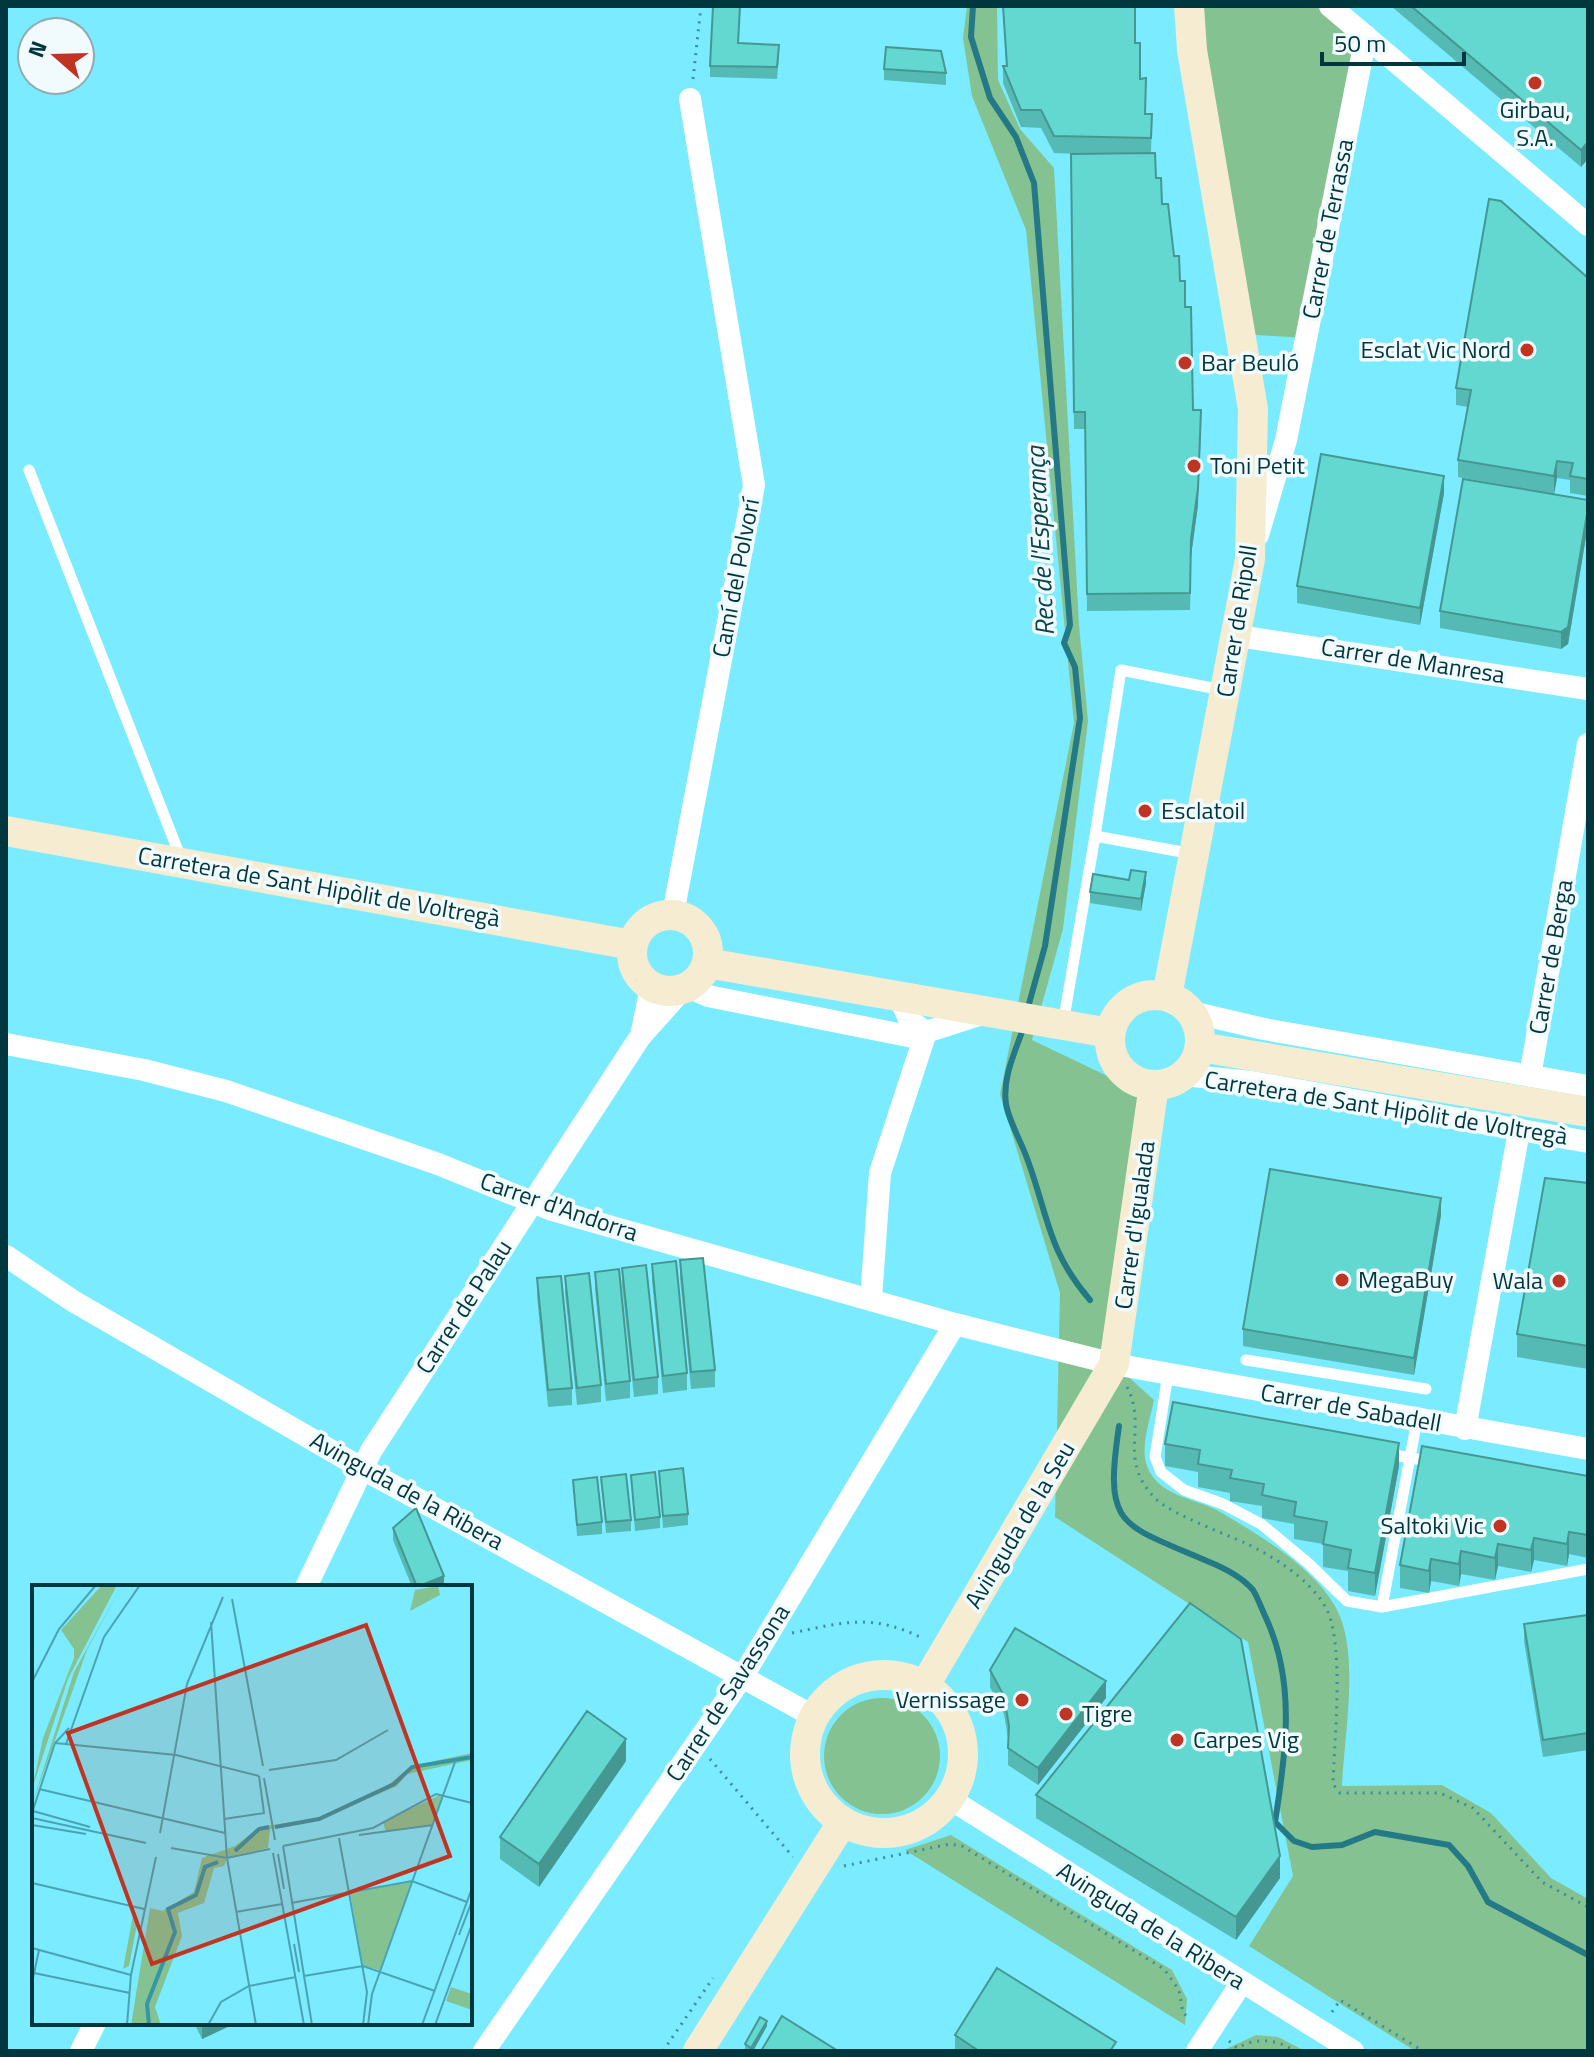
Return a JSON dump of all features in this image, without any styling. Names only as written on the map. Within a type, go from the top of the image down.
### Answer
[{"type":"street","name":"Carrer de Ripoll","points":[[1179,1004],[1195,854],[1250,559],[1253,409],[1192,50],[1189,6]]},
{"type":"street","points":[[1330,6],[1588,225]]},
{"type":"street","name":"Carrer de Terrassa","points":[[1250,559],[1286,440],[1366,36]]},
{"type":"street","name":"Camí del Polvorí","points":[[673,914],[754,485],[690,99]]},
{"type":"street","name":"Carrer de Manresa","points":[[1238,636],[1588,689]]},
{"type":"street","name":"Carrer de Berga","points":[[1530,1076],[1588,744]]},
{"type":"street","name":"Carretera de Sant Hipòlit de Voltregà","points":[[6,831],[632,945]]},
{"type":"street","points":[[673,914],[686,918],[705,937],[707,963],[702,975],[684,989],[669,992],[651,987],[636,972],[632,945],[647,922],[673,914]]},
{"type":"street","points":[[707,963],[1110,1033]]},
{"type":"street","name":"Carrer de Palau","points":[[640,1037],[651,987]]},
{"type":"street","points":[[684,989],[924,1036],[1014,1015]]},
{"type":"street","name":"Carrer de Palau","points":[[307,1585],[371,1451],[640,1037],[684,989]]},
{"type":"street","points":[[1179,1004],[1199,1029],[1200,1047],[1194,1063],[1183,1075],[1154,1085],[1132,1079],[1120,1069],[1112,1056],[1110,1033],[1120,1010],[1134,999],[1150,994],[1264,1029],[1588,1086]]},
{"type":"street","points":[[898,995],[910,1021],[924,1036]]},
{"type":"street","points":[[871,1299],[880,1173],[924,1036]]},
{"type":"street","name":"Carrer d'Andorra","points":[[6,1044],[144,1070],[226,1091],[438,1164],[532,1202],[955,1324],[1114,1364]]},
{"type":"street","name":"Carretera de Sant Hipòlit de Voltregà","points":[[1200,1047],[1588,1112]]},
{"type":"street","name":"Carretera de Sant Hipòlit de Voltregà","points":[[1183,1075],[1252,1082],[1588,1142]]},
{"type":"street","name":"Carrer d'Igualada","points":[[1114,1364],[1154,1085]]},
{"type":"street","points":[[1465,1429],[1519,1131]]},
{"type":"street","name":"Avinguda de la Ribera","points":[[6,1256],[73,1301],[363,1469],[813,1716]]},
{"type":"street","name":"Carrer de Savassona","points":[[484,2051],[743,1676],[955,1324]]},
{"type":"street","name":"Carrer de Sabadell","points":[[1114,1364],[1588,1449]]},
{"type":"street","name":"Avinguda de la Seu","points":[[925,1685],[1114,1364]]},
{"type":"street","points":[[866,1675],[896,1675],[925,1685],[951,1712],[963,1748],[961,1774],[950,1799],[930,1820],[902,1832],[871,1834],[842,1823],[818,1801],[805,1772],[805,1740],[813,1716],[838,1688],[866,1675]]},
{"type":"street","name":"Avinguda de la Ribera","points":[[950,1799],[1353,2051]]},
{"type":"street","points":[[701,2048],[842,1823]]},
{"type":"street","points":[[1197,2051],[1242,1982]]},
{"type":"street","points":[[81,2051],[94,2025]]},
{"type":"lane","points":[[29,470],[182,861]]},
{"type":"lane","points":[[1063,1025],[1121,670],[1227,691]]},
{"type":"lane","points":[[1095,836],[1195,854]]},
{"type":"lane","points":[[1246,1360],[1426,1389]]},
{"type":"lane","points":[[1168,1374],[1155,1457],[1161,1472],[1184,1490],[1223,1504],[1261,1524],[1347,1601],[1382,1607],[1588,1569]]},
{"type":"lane","points":[[1162,1414],[1177,1417]]},
{"type":"lane","points":[[1382,1607],[1417,1420]]},
{"type":"lane","points":[[1375,1452],[1453,1466]]},
{"type":"path","points":[[690,99],[701,6]]},
{"type":"path","points":[[1114,1364],[1134,1401],[1135,1471],[1159,1502],[1253,1547],[1298,1576],[1326,1608],[1336,1661],[1333,1784],[1340,1793],[1440,1793],[1473,1808],[1542,1882],[1588,1907]]},
{"type":"path","points":[[787,1634],[854,1620],[883,1622],[924,1639]]},
{"type":"path","points":[[707,1755],[790,1854]]},
{"type":"path","name":"Avinguda de la Ribera","points":[[841,1867],[950,1844],[962,1846],[1164,1969],[1179,1990],[1183,2013]]},
{"type":"path","points":[[1340,2000],[1423,2051]]},
{"type":"path","points":[[1237,2048],[1258,2041],[1272,2041],[1295,2051]]},
{"type":"green space","points":[[967,6],[997,6],[998,80],[1020,129],[1054,168],[1079,625],[1088,721],[1063,929],[1032,1040],[1145,1094],[1114,1364],[1154,1400],[1146,1433],[1145,1459],[1160,1485],[1222,1513],[1284,1553],[1313,1578],[1335,1606],[1343,1625],[1349,1669],[1342,1786],[1442,1785],[1491,1813],[1551,1878],[1588,1899],[1588,2051],[1415,2051],[1249,1946],[1293,1876],[1248,1642],[1055,1517],[1060,1293],[1000,1094],[1074,723],[1026,230],[972,96],[963,38]]},
{"type":"green space","points":[[1189,6],[1330,6],[1366,36],[1306,338],[1242,334]]},
{"type":"green space","points":[[882,1698],[904,1702],[923,1715],[936,1734],[940,1756],[936,1778],[923,1797],[904,1810],[882,1814],[860,1810],[841,1797],[828,1778],[824,1756],[828,1734],[841,1715],[860,1702]]},
{"type":"green space","points":[[951,1835],[1172,1970],[1187,1999],[1185,2025],[905,1850]]},
{"type":"green space","points":[[1256,2035],[1278,2037],[1305,2051],[1226,2049]]},
{"type":"building","points":[[713,6],[740,6],[738,43],[779,45],[777,67],[710,66]]},
{"type":"building","points":[[1003,6],[1135,6],[1135,43],[1140,43],[1140,79],[1146,78],[1145,114],[1152,114],[1151,138],[1054,136],[1041,110],[1021,110],[1003,66],[1007,66]]},
{"type":"building","name":"Girbau, S.A.","points":[[1411,6],[1588,6],[1588,142],[1581,150]]},
{"type":"building","points":[[886,47],[941,51],[946,73],[884,69]]},
{"type":"building","points":[[1155,153],[1156,178],[1161,178],[1162,204],[1168,204],[1174,256],[1179,256],[1180,281],[1185,281],[1185,307],[1191,307],[1193,410],[1201,410],[1190,593],[1087,594],[1085,412],[1074,412],[1071,154]]},
{"type":"building","name":"Esclat Vic Nord","points":[[1489,199],[1501,201],[1588,278],[1588,479],[1570,476],[1573,463],[1557,461],[1554,476],[1458,460],[1471,390],[1456,388]]},
{"type":"building","points":[[1321,454],[1444,476],[1420,608],[1297,586]]},
{"type":"building","points":[[1463,479],[1588,500],[1568,627],[1561,632],[1440,611]]},
{"type":"building","points":[[1131,870],[1146,872],[1141,899],[1090,892],[1093,874],[1129,880]]},
{"type":"building","name":"MegaBuy","points":[[1270,1169],[1441,1198],[1414,1358],[1243,1329]]},
{"type":"building","name":"Wala","points":[[1545,1178],[1588,1183],[1588,1346],[1517,1334]]},
{"type":"building","points":[[703,1258],[715,1370],[691,1372],[680,1260]]},
{"type":"building","points":[[676,1261],[687,1373],[663,1376],[652,1264]]},
{"type":"building","points":[[646,1265],[658,1377],[634,1380],[622,1268]]},
{"type":"building","points":[[619,1269],[630,1381],[606,1384],[595,1272]]},
{"type":"building","points":[[589,1273],[601,1385],[577,1388],[565,1276]]},
{"type":"building","points":[[561,1276],[572,1388],[548,1390],[537,1278]]},
{"type":"building","points":[[1173,1402],[1399,1443],[1375,1573],[1348,1568],[1351,1550],[1323,1544],[1327,1522],[1294,1516],[1296,1502],[1262,1495],[1264,1484],[1230,1478],[1232,1470],[1198,1464],[1200,1450],[1165,1444]]},
{"type":"building","name":"Saltoki Vic","points":[[1422,1446],[1588,1476],[1588,1535],[1569,1532],[1567,1544],[1534,1538],[1531,1550],[1498,1544],[1495,1558],[1461,1551],[1459,1564],[1431,1559],[1429,1571],[1400,1565]]},
{"type":"building","points":[[683,1468],[688,1514],[663,1516],[659,1471]]},
{"type":"building","points":[[655,1472],[660,1517],[635,1520],[631,1475]]},
{"type":"building","points":[[626,1474],[631,1520],[606,1522],[601,1477]]},
{"type":"building","points":[[597,1477],[602,1522],[577,1525],[573,1480]]},
{"type":"building","points":[[416,1508],[444,1576],[416,1585],[393,1528]]},
{"type":"building","name":"Carpes Vig","points":[[1190,1603],[1241,1639],[1280,1856],[1236,1917],[1036,1795]]},
{"type":"building","points":[[1588,1615],[1588,1733],[1543,1740],[1524,1624]]},
{"type":"building","points":[[1015,1628],[1106,1681],[1038,1768],[1008,1748],[1009,1726],[1004,1696],[990,1670]]},
{"type":"building","points":[[587,1711],[626,1739],[539,1864],[500,1837]]},
{"type":"building","points":[[997,1968],[1116,2042],[1110,2051],[979,2051],[955,2035]]},
{"type":"building","points":[[782,2016],[838,2051],[761,2051]]},
{"type":"building","points":[[760,2017],[767,2021],[751,2048],[745,2044]]},
{"type":"waterway","name":"Rec de l'Esperança","points":[[973,6],[971,37],[990,98],[1016,137],[1034,183],[1070,625],[1064,643],[1075,667],[1080,718],[1045,946],[1027,1011]]},
{"type":"waterway","name":"Rec de l'Esperança","points":[[1024,1026],[1008,1074],[1006,1104],[1057,1250],[1090,1300]]},
{"type":"waterway","name":"Rec de l'Esperança","points":[[1119,1426],[1114,1485],[1117,1504],[1124,1518],[1154,1538],[1238,1577],[1253,1590],[1266,1618],[1282,1668],[1285,1693],[1285,1744],[1275,1822],[1294,1841],[1312,1847],[1342,1845],[1375,1832],[1449,1845],[1468,1866],[1488,1902],[1588,1955]]},
{"type":"place","name":"Girbau, S.A.","points":[[1535,83]]},
{"type":"place","name":"Esclat Vic Nord","points":[[1527,350]]},
{"type":"place","name":"Bar Beuló","points":[[1185,363]]},
{"type":"place","name":"Toni Petit","points":[[1194,466]]},
{"type":"place","name":"Esclatoil","points":[[1145,811]]},
{"type":"place","name":"MegaBuy","points":[[1342,1280]]},
{"type":"place","name":"Wala","points":[[1559,1281]]},
{"type":"place","name":"Saltoki Vic","points":[[1500,1526]]},
{"type":"place","name":"Vernissage","points":[[1022,1700]]},
{"type":"place","name":"Tigre","points":[[1066,1714]]},
{"type":"place","name":"Carpes Vig","points":[[1177,1740]]}]
